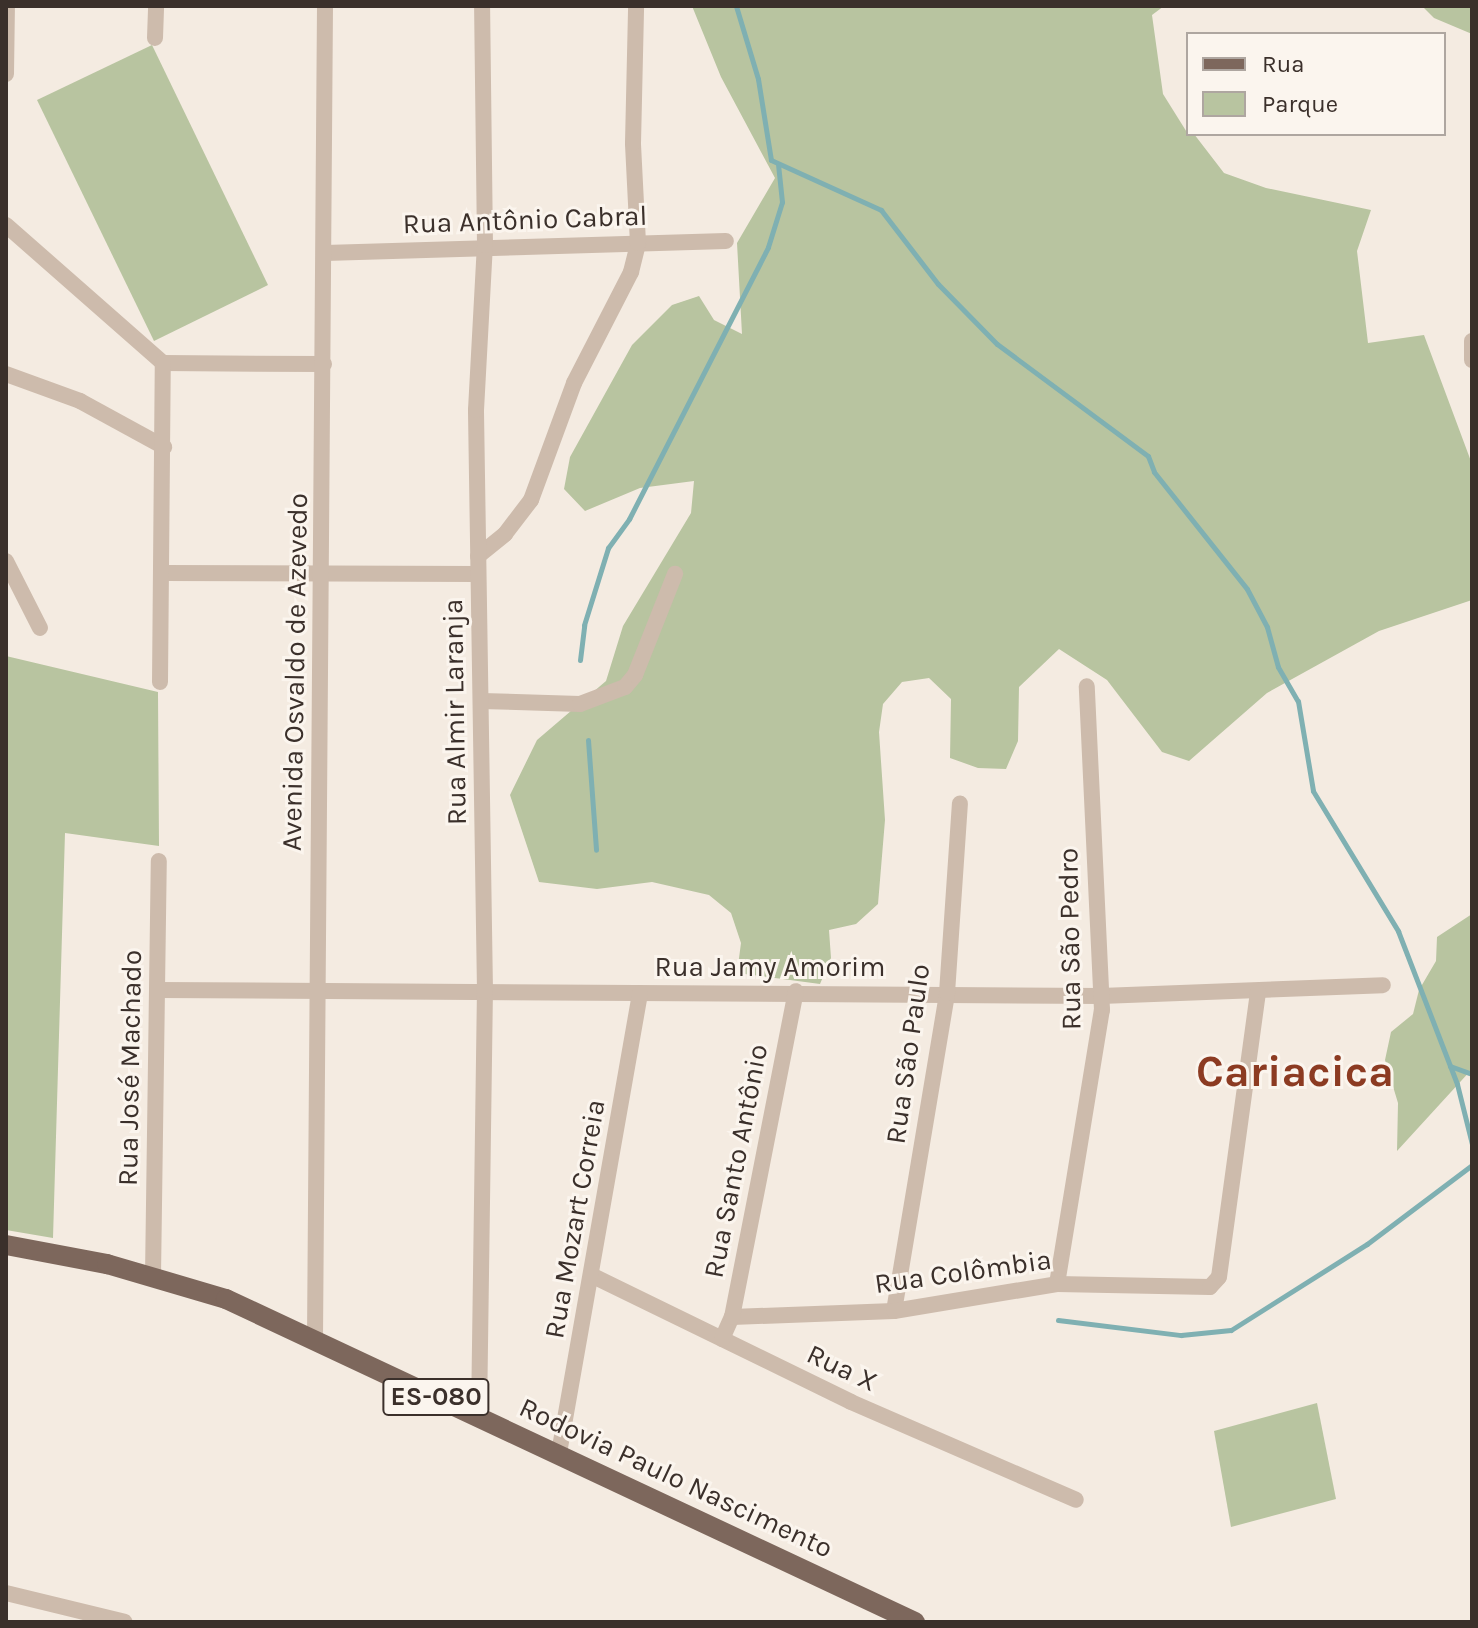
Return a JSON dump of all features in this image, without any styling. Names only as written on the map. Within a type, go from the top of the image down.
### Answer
[{"type":"main road","name":"Rodovia Paulo Nascimento","points":[[6,1245],[153,1276],[226,1299],[315,1338],[915,1622]]},
{"type":"street","points":[[6,74],[7,6]]},
{"type":"street","points":[[155,38],[156,6]]},
{"type":"street","name":"Avenida Osvaldo de Azevedo","points":[[315,1338],[325,6]]},
{"type":"street","name":"Rua Almir Laranja","points":[[479,1417],[485,991],[476,410],[485,245],[482,6]]},
{"type":"street","points":[[478,556],[505,534],[531,500],[574,383],[626,285],[638,243],[633,143],[636,6]]},
{"type":"street","points":[[6,225],[163,363],[324,364]]},
{"type":"street","name":"Rua Antônio Cabral","points":[[325,253],[485,245],[726,241]]},
{"type":"street","points":[[160,682],[163,363]]},
{"type":"street","points":[[6,374],[30,379],[80,401],[164,447]]},
{"type":"street","points":[[6,561],[40,628]]},
{"type":"street","points":[[163,573],[478,574]]},
{"type":"street","points":[[481,701],[580,704],[625,687],[635,675],[675,574]]},
{"type":"street","name":"Rua São Pedro","points":[[1057,1284],[1100,1030],[1087,686]]},
{"type":"street","name":"Rua São Paulo","points":[[894,1311],[947,993],[960,803]]},
{"type":"street","name":"Rua José Machado","points":[[153,1276],[159,861]]},
{"type":"street","name":"Rua Jamy Amorim","points":[[158,990],[796,991],[1101,996],[1383,985]]},
{"type":"street","name":"Rua Santo Antônio","points":[[722,1339],[732,1317],[796,991]]},
{"type":"street","name":"Rua Colômbia","points":[[732,1317],[894,1311],[1057,1284],[1201,1290],[1219,1277],[1258,992]]},
{"type":"street","name":"Rua Mozart Correia","points":[[559,1453],[640,993]]},
{"type":"street","name":"Rua X","points":[[591,1275],[722,1339],[1076,1500]]},
{"type":"street","points":[[6,1593],[125,1622]]},
{"type":"green space","points":[[692,6],[1164,6],[1152,15],[1163,94],[1186,131],[1186,136],[1196,136],[1224,173],[1266,188],[1371,210],[1357,251],[1368,343],[1424,335],[1472,464],[1472,600],[1379,631],[1267,693],[1189,761],[1162,752],[1107,680],[1059,649],[1019,687],[1018,741],[1006,769],[978,768],[950,758],[951,699],[929,678],[902,682],[883,704],[879,732],[885,820],[878,904],[856,924],[829,930],[831,958],[820,984],[737,973],[741,943],[731,913],[709,895],[652,882],[597,889],[539,882],[510,795],[537,740],[606,681],[623,626],[691,513],[694,481],[640,488],[585,511],[564,489],[570,457],[632,345],[672,305],[699,296],[714,320],[742,334],[737,243],[775,178],[721,77]]},
{"type":"green space","points":[[1422,6],[1472,6],[1472,34],[1434,18]]},
{"type":"green space","points":[[152,45],[268,285],[154,341],[37,100]]},
{"type":"green space","points":[[6,656],[158,692],[159,846],[65,833],[53,1238],[6,1230]]},
{"type":"green space","points":[[1472,914],[1472,1069],[1397,1151],[1398,1103],[1385,1060],[1391,1032],[1413,1014],[1419,990],[1436,961],[1437,937]]},
{"type":"green space","points":[[1317,1403],[1336,1499],[1231,1527],[1214,1431]]},
{"type":"waterway","points":[[736,6],[758,79],[771,160],[881,210],[938,284],[997,344],[1148,456],[1154,472],[1247,589],[1267,627],[1278,667],[1298,701],[1313,791],[1398,931],[1457,1084],[1472,1144]]},
{"type":"waterway","points":[[580,660],[584,625],[608,548],[629,519],[768,247],[782,202],[778,165]]},
{"type":"waterway","points":[[588,740],[596,850]]},
{"type":"waterway","points":[[1450,1066],[1472,1074]]},
{"type":"waterway","points":[[1058,1320],[1181,1335],[1231,1330],[1367,1244],[1472,1165]]},
{"type":"district","name":"Cariacica","points":[[1295,1072]]}]
